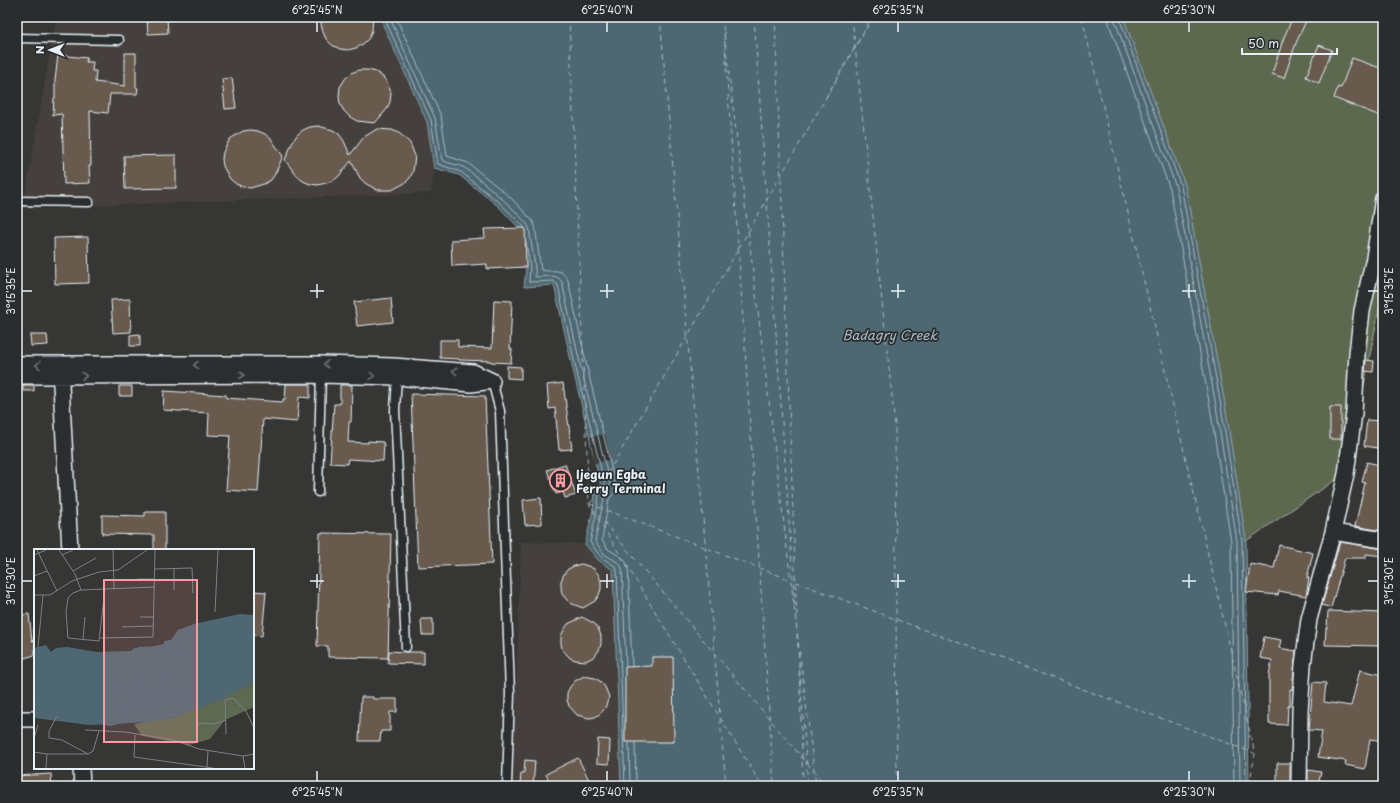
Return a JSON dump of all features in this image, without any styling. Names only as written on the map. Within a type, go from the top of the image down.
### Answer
[{"type":"street","points":[[1299,786],[1300,703],[1309,619],[1333,532],[1346,474],[1354,414],[1357,353],[1362,311],[1374,258],[1383,198]]},
{"type":"street","points":[[17,364],[60,371],[321,375],[397,377],[471,384],[492,382]]},
{"type":"street","points":[[17,376],[60,371],[320,364],[393,366],[473,372],[492,382]]},
{"type":"street","points":[[60,371],[70,549]]},
{"type":"street","points":[[1333,532],[1383,540]]},
{"type":"street","points":[[17,719],[34,719]]},
{"type":"street","points":[[82,769],[82,786]]},
{"type":"lane","points":[[17,38],[119,40]]},
{"type":"lane","points":[[17,201],[89,202]]},
{"type":"lane","points":[[318,492],[321,375]]},
{"type":"lane","points":[[397,377],[396,410],[406,647]]},
{"type":"lane","points":[[492,382],[500,411],[510,693],[508,786]]},
{"type":"shaded area","points":[[57,17],[383,17],[383,25],[427,122],[434,168],[431,193],[23,208]]},
{"type":"shaded area","points":[[521,542],[585,544],[598,560],[613,570],[621,786],[513,786]]},
{"type":"green space","points":[[1123,17],[1383,17],[1383,289],[1347,472],[1246,541],[1225,405],[1185,185]]},
{"type":"water","name":"Badagry Creek","points":[[383,17],[1123,17],[1185,185],[1225,405],[1246,541],[1249,786],[621,786],[613,570],[598,560],[585,544],[593,510],[596,487],[601,486],[554,285],[524,287],[526,268],[520,229],[499,207],[459,175],[434,168],[427,122],[383,25]]},
{"type":"pier","points":[[605,434],[610,460],[595,463],[590,437]]},
{"type":"building","points":[[147,17],[167,17],[168,33],[148,34]]},
{"type":"building","points":[[323,17],[373,17],[372,30],[369,38],[363,44],[348,50],[340,49],[332,45],[326,39],[321,24]]},
{"type":"building","points":[[1293,17],[1306,21],[1296,43],[1284,78],[1272,74],[1284,37]]},
{"type":"building","points":[[1319,45],[1332,50],[1319,83],[1306,77]]},
{"type":"building","points":[[125,53],[136,53],[137,94],[110,94],[108,113],[90,111],[90,183],[64,184],[62,114],[53,115],[58,55],[87,58],[86,62],[93,62],[92,71],[96,71],[95,82],[125,86]]},
{"type":"building","points":[[1352,58],[1383,69],[1383,117],[1334,98],[1338,87],[1341,88]]},
{"type":"building","points":[[359,70],[376,72],[383,77],[388,84],[391,93],[390,102],[387,109],[375,123],[357,121],[344,111],[340,104],[340,87],[351,73]]},
{"type":"building","points":[[232,78],[236,108],[225,109],[222,79]]},
{"type":"building","points":[[318,126],[333,130],[339,134],[350,155],[364,137],[377,129],[392,130],[399,133],[410,143],[415,156],[413,171],[410,178],[405,183],[392,190],[377,190],[365,183],[360,178],[351,161],[333,181],[318,185],[303,181],[297,176],[285,160],[297,135],[310,127]]},
{"type":"building","points":[[251,130],[265,134],[271,139],[283,156],[271,180],[264,184],[250,188],[236,184],[230,179],[223,166],[222,159],[223,152],[230,139],[243,131]]},
{"type":"building","points":[[176,155],[176,188],[125,189],[124,156]]},
{"type":"building","points":[[525,228],[526,267],[487,269],[487,264],[452,266],[451,240],[485,238],[484,229]]},
{"type":"building","points":[[88,237],[89,283],[55,284],[54,238]]},
{"type":"building","points":[[391,298],[393,322],[357,326],[354,302]]},
{"type":"building","points":[[130,299],[131,332],[113,333],[111,300]]},
{"type":"building","points":[[494,300],[512,301],[510,349],[512,349],[511,363],[440,358],[440,340],[458,340],[458,347],[492,348]]},
{"type":"building","points":[[140,334],[140,346],[130,346],[130,335]]},
{"type":"building","points":[[30,335],[47,335],[48,345],[31,346]]},
{"type":"building","points":[[1366,360],[1374,361],[1373,372],[1365,371]]},
{"type":"building","points":[[507,366],[521,367],[521,379],[507,378]]},
{"type":"building","points":[[563,383],[572,449],[559,450],[555,408],[549,409],[547,385]]},
{"type":"building","points":[[286,384],[310,384],[310,398],[299,397],[297,422],[263,419],[258,492],[226,490],[230,436],[208,435],[209,413],[163,410],[164,391],[226,395],[226,398],[283,402],[283,399],[285,399]]},
{"type":"building","points":[[23,385],[34,385],[34,391],[23,391]]},
{"type":"building","points":[[340,385],[352,385],[351,422],[349,422],[348,442],[383,442],[383,461],[348,459],[347,464],[330,463],[334,404],[340,404]]},
{"type":"building","points":[[119,386],[132,386],[132,396],[119,396]]},
{"type":"building","points":[[411,394],[485,396],[492,564],[418,567]]},
{"type":"building","points":[[1330,407],[1341,407],[1341,439],[1330,439]]},
{"type":"building","points":[[1367,420],[1380,421],[1378,448],[1364,446]]},
{"type":"building","points":[[1367,462],[1383,466],[1383,531],[1355,526],[1365,483],[1362,482]]},
{"type":"building","name":"Ijegun Egba Ferry Terminal","points":[[565,464],[576,495],[565,498],[563,492],[556,494],[547,470]]},
{"type":"building","points":[[541,498],[542,524],[525,525],[523,500]]},
{"type":"building","points":[[145,512],[165,512],[165,549],[154,549],[154,535],[102,534],[102,515],[145,516]]},
{"type":"building","points":[[320,533],[391,534],[388,658],[328,657],[328,646],[317,646]]},
{"type":"building","points":[[1340,542],[1383,549],[1383,556],[1366,554],[1366,558],[1345,558],[1331,608],[1322,605]]},
{"type":"building","points":[[1279,545],[1313,553],[1307,578],[1309,578],[1306,596],[1279,591],[1278,595],[1246,592],[1250,564],[1274,568]]},
{"type":"building","points":[[581,564],[594,569],[599,575],[601,582],[601,589],[595,601],[583,608],[570,603],[562,594],[561,587],[561,581],[568,569]]},
{"type":"building","points":[[254,591],[266,592],[262,636],[254,635]]},
{"type":"building","points":[[1328,611],[1383,613],[1383,646],[1325,645]]},
{"type":"building","points":[[29,614],[32,641],[34,640],[34,655],[17,660],[17,616]]},
{"type":"building","points":[[582,617],[595,624],[601,636],[599,650],[595,656],[586,661],[570,658],[562,649],[561,643],[561,636],[568,624]]},
{"type":"building","points":[[421,619],[433,619],[433,635],[422,635]]},
{"type":"building","points":[[1264,637],[1281,640],[1279,648],[1296,651],[1292,690],[1290,689],[1290,706],[1288,706],[1287,725],[1269,724],[1269,675],[1272,660],[1260,658]]},
{"type":"building","points":[[389,651],[424,652],[424,664],[388,663]]},
{"type":"building","points":[[652,657],[673,657],[674,742],[625,742],[625,667],[652,666]]},
{"type":"building","points":[[1360,670],[1383,675],[1383,741],[1370,739],[1365,769],[1345,765],[1346,761],[1318,757],[1322,731],[1309,730],[1313,682],[1326,683],[1324,702],[1351,706]]},
{"type":"building","points":[[584,676],[595,678],[601,682],[609,697],[605,708],[595,717],[589,718],[577,715],[569,706],[567,700],[567,693],[570,687],[575,681]]},
{"type":"building","points":[[361,697],[373,697],[373,699],[397,699],[397,712],[390,712],[390,731],[381,731],[380,741],[359,741]]},
{"type":"building","points":[[598,739],[610,740],[609,764],[597,763]]},
{"type":"building","points":[[578,758],[589,780],[577,786],[551,786],[546,774]]},
{"type":"building","points":[[525,760],[535,761],[533,786],[520,786],[521,773],[524,773]]},
{"type":"building","points":[[1277,763],[1290,763],[1290,785],[1277,785]]},
{"type":"building","points":[[1308,770],[1321,772],[1318,786],[1308,786]]},
{"type":"building","points":[[51,774],[52,786],[17,786],[17,776]]},
{"type":"ferry route","points":[[569,17],[589,504],[762,786]]},
{"type":"ferry route","points":[[660,17],[720,716]]},
{"type":"ferry route","points":[[722,17],[816,786]]},
{"type":"ferry route","points":[[754,17],[795,607]]},
{"type":"ferry route","points":[[775,17],[797,622]]},
{"type":"ferry route","points":[[852,17],[895,425],[897,786]]},
{"type":"ferry route","points":[[826,97],[872,17]]},
{"type":"ferry route","points":[[590,504],[873,17]]},
{"type":"ferry route","points":[[1082,17],[1255,754],[1249,786]]},
{"type":"ferry route","points":[[724,32],[774,786]]},
{"type":"ferry route","points":[[590,504],[791,580]]},
{"type":"ferry route","points":[[592,508],[805,761]]},
{"type":"ferry route","points":[[796,582],[1254,753]]},
{"type":"ferry route","points":[[797,634],[808,786]]},
{"type":"ferry route","points":[[799,663],[803,786]]},
{"type":"ferry route","points":[[720,719],[726,786]]},
{"type":"ferry route","points":[[807,763],[826,786]]},
{"type":"place","name":"Ijegun Egba Ferry Terminal","points":[[561,481]]}]
